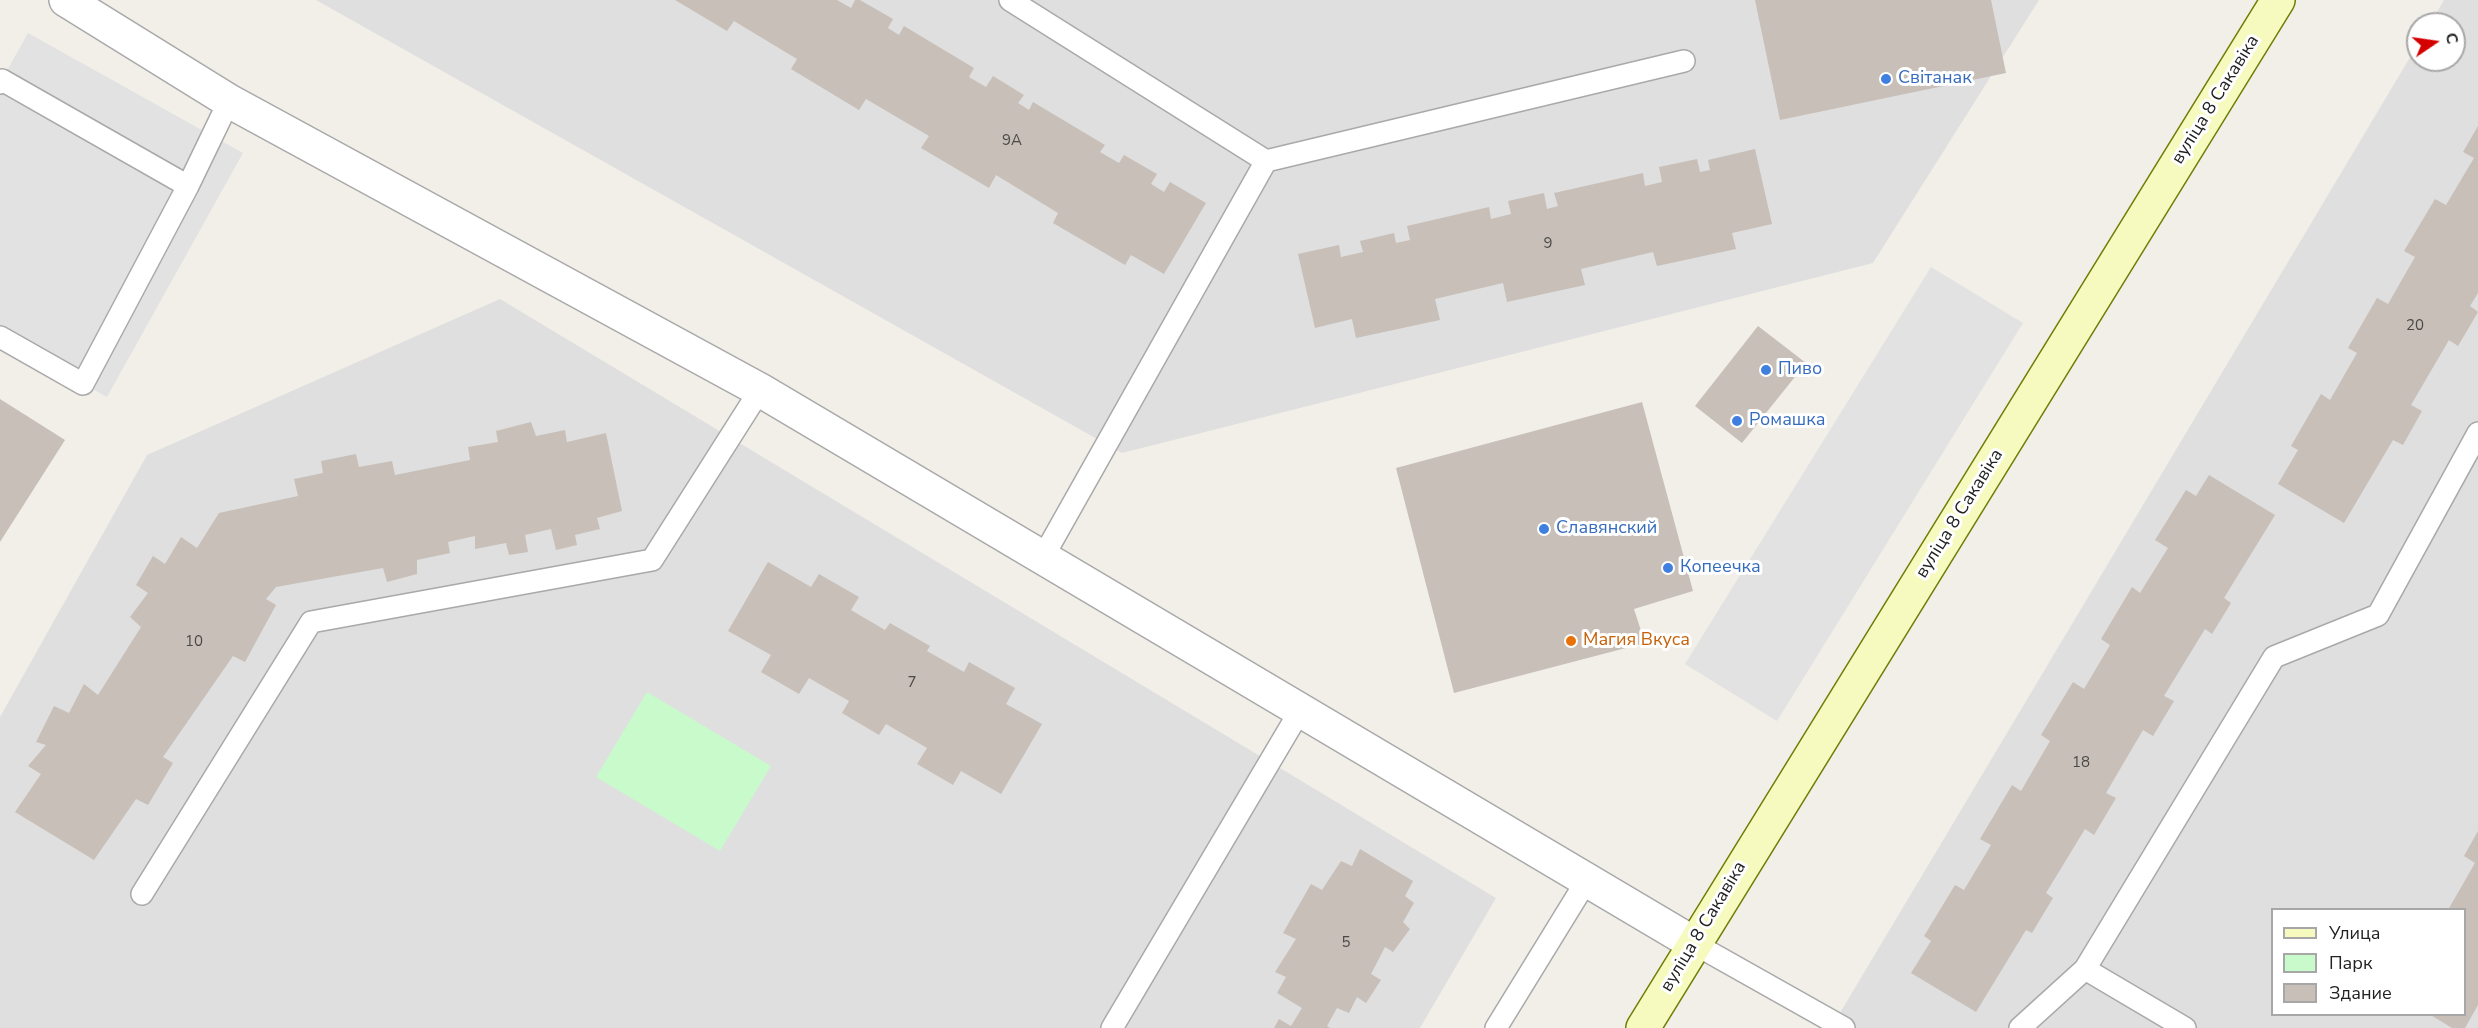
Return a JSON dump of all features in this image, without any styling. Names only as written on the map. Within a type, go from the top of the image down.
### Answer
[{"type":"main road","name":"вуліца 8 Сакавіка","points":[[1643,1028],[1693,943],[2278,0]]},
{"type":"street","points":[[66,0],[229,101],[760,390],[1693,943]]},
{"type":"lane","points":[[1010,0],[1266,161],[1684,61]]},
{"type":"lane","points":[[0,83],[2,80],[188,186]]},
{"type":"lane","points":[[0,337],[84,384],[188,186],[229,101]]},
{"type":"lane","points":[[1043,557],[1266,161]]},
{"type":"lane","points":[[142,894],[311,622],[652,560],[760,390]]},
{"type":"lane","points":[[2020,1028],[2085,969],[2274,657],[2378,615],[2478,433]]},
{"type":"lane","points":[[1112,1028],[1301,709]]},
{"type":"lane","points":[[1496,1028],[1587,880]]},
{"type":"lane","points":[[1693,943],[1844,1028]]},
{"type":"lane","points":[[2085,969],[2184,1028]]},
{"type":"shaded area","points":[[316,0],[2039,0],[1873,263],[1122,453]]},
{"type":"shaded area","points":[[2444,0],[2478,0],[2478,1028],[1831,1028],[2406,64],[2406,72],[2466,72],[2466,12],[2437,12]]},
{"type":"shaded area","points":[[28,33],[243,153],[107,397],[0,337],[0,83]]},
{"type":"shaded area","points":[[1931,267],[2023,323],[1777,721],[1685,664]]},
{"type":"shaded area","points":[[500,299],[1496,898],[1420,1028],[0,1028],[0,717],[147,455]]},
{"type":"green space","points":[[647,692],[771,766],[720,851],[596,777]]},
{"type":"building","points":[[675,0],[837,0],[851,8],[855,0],[860,0],[893,19],[888,28],[899,35],[904,26],[974,68],[969,77],[986,87],[993,76],[1024,95],[1018,103],[1029,110],[1033,102],[1105,145],[1100,152],[1119,163],[1124,155],[1157,174],[1151,184],[1164,192],[1170,182],[1206,203],[1164,274],[1131,255],[1125,265],[1053,223],[1058,213],[996,175],[989,188],[921,148],[929,136],[866,99],[859,110],[791,69],[797,59],[734,21],[727,31]]},
{"type":"building","points":[[1755,0],[1991,0],[2006,73],[1780,120]]},
{"type":"building","points":[[2478,126],[2478,293],[2470,306],[2478,312],[2458,346],[2449,340],[2411,405],[2422,411],[2403,445],[2393,440],[2344,523],[2278,484],[2298,450],[2291,446],[2321,394],[2330,400],[2357,353],[2348,348],[2377,298],[2388,304],[2415,257],[2404,251],[2435,199],[2446,205],[2474,158],[2463,152]]},
{"type":"building","points":[[1755,149],[1772,224],[1732,233],[1736,249],[1657,266],[1653,252],[1581,269],[1585,285],[1507,302],[1503,283],[1435,299],[1440,320],[1356,338],[1352,319],[1315,328],[1298,254],[1339,245],[1341,257],[1363,252],[1360,241],[1394,233],[1396,243],[1410,240],[1407,226],[1489,207],[1491,219],[1511,214],[1508,201],[1544,193],[1547,209],[1558,206],[1554,193],[1643,173],[1645,186],[1662,182],[1659,167],[1697,159],[1700,172],[1710,170],[1708,160]]},
{"type":"building","points":[[1758,326],[1806,363],[1742,443],[1695,406]]},
{"type":"building","points":[[0,399],[65,440],[0,542]]},
{"type":"building","name":"Славянский","points":[[1642,402],[1693,591],[1634,609],[1645,643],[1454,693],[1396,468]]},
{"type":"building","points":[[531,422],[536,436],[565,430],[567,442],[606,433],[622,511],[597,518],[600,529],[575,535],[577,545],[556,550],[551,529],[525,535],[528,552],[509,555],[506,543],[475,549],[475,536],[448,542],[450,553],[417,560],[417,574],[387,582],[383,568],[276,587],[266,599],[276,605],[245,662],[233,656],[163,757],[173,763],[148,805],[136,799],[94,860],[15,812],[41,774],[28,766],[46,745],[36,742],[54,706],[69,713],[84,684],[98,695],[141,627],[130,617],[148,593],[136,585],[153,556],[165,564],[181,537],[197,548],[219,513],[298,496],[294,479],[323,473],[321,461],[356,454],[359,467],[392,461],[395,475],[470,460],[468,447],[498,442],[496,431]]},
{"type":"building","points":[[2209,475],[2275,515],[2224,598],[2231,603],[2212,634],[2205,629],[2164,696],[2174,701],[2153,736],[2143,730],[2106,793],[2116,798],[2094,835],[2085,829],[2046,893],[2053,898],[2032,933],[2026,930],[1976,1012],[1911,973],[1931,941],[1924,936],[1955,885],[1964,890],[1991,845],[1980,839],[2012,785],[2021,791],[2050,741],[2041,735],[2073,682],[2084,689],[2110,645],[2101,639],[2132,587],[2140,593],[2168,548],[2155,540],[2186,490],[2196,496]]},
{"type":"building","points":[[768,562],[811,587],[819,574],[859,597],[851,610],[885,630],[890,623],[930,646],[927,651],[964,672],[969,662],[1015,688],[1006,704],[1042,724],[1001,794],[961,771],[953,785],[917,764],[927,748],[886,724],[879,735],[842,713],[849,701],[809,678],[799,694],[761,672],[771,655],[728,631]]},
{"type":"building","points":[[2478,831],[2478,1005],[2465,1028],[2452,1028],[2432,1016],[2466,1016],[2466,908],[2449,908],[2475,863],[2464,856]]},
{"type":"building","points":[[1360,849],[1413,881],[1405,896],[1414,903],[1403,922],[1410,929],[1393,952],[1385,947],[1371,974],[1381,980],[1366,1003],[1357,997],[1349,1013],[1337,1008],[1327,1026],[1330,1028],[1274,1028],[1279,1019],[1291,1026],[1302,1008],[1277,993],[1286,977],[1275,972],[1296,939],[1283,933],[1311,884],[1322,890],[1341,861],[1352,866]]},
{"type":"place","name":"Світанак","points":[[1886,79]]},
{"type":"place","name":"Пиво","points":[[1766,370]]},
{"type":"place","name":"Ромашка","points":[[1737,421]]},
{"type":"place","name":"Славянский","points":[[1544,529]]},
{"type":"place","name":"Копеечка","points":[[1668,568]]},
{"type":"place","name":"Магия Вкуса","points":[[1571,641]]}]
